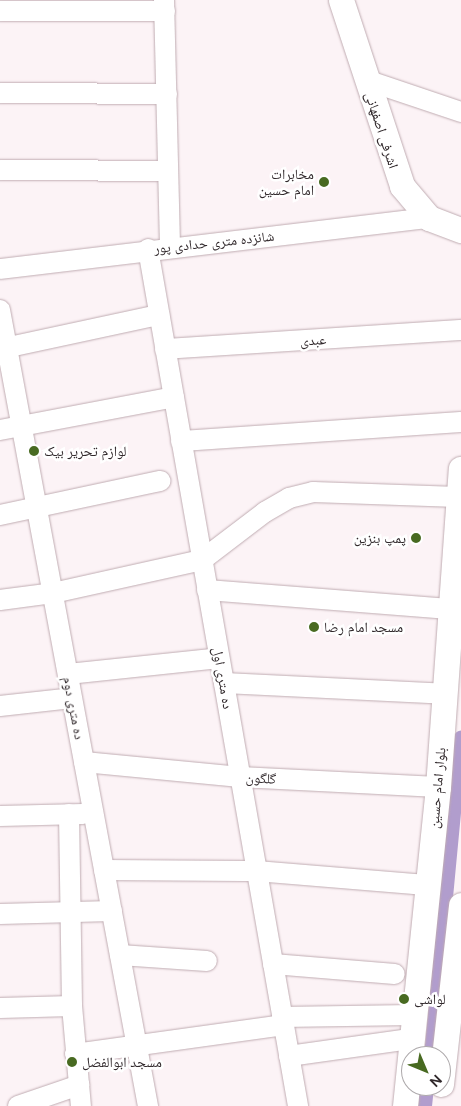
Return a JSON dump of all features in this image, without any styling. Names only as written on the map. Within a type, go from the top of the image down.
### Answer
[{"type":"main road","name":"اشرفی اصفهانی","points":[[341,0],[402,186],[429,218],[461,230]]},
{"type":"main road","name":"بلوار امام حسین","points":[[402,1106],[438,787],[449,609],[461,469]]},
{"type":"main road","points":[[446,1046],[459,944],[461,905]]},
{"type":"street","points":[[0,11],[164,6],[170,247]]},
{"type":"street","points":[[366,80],[461,112]]},
{"type":"street","points":[[0,93],[166,94]]},
{"type":"street","points":[[0,170],[168,171]]},
{"type":"street","name":"شانزده متری حدادی پور","points":[[0,269],[148,249],[429,218]]},
{"type":"street","name":"ده متری اول","points":[[148,249],[298,1106]]},
{"type":"street","name":"ده متری دوم","points":[[0,310],[4,348],[22,426],[148,1106]]},
{"type":"street","points":[[4,348],[159,315]]},
{"type":"street","name":"عبدی","points":[[165,349],[461,330]]},
{"type":"street","points":[[0,430],[174,397]]},
{"type":"street","points":[[181,441],[461,422]]},
{"type":"street","points":[[0,515],[160,481]]},
{"type":"street","points":[[0,600],[52,593],[202,560],[289,498],[336,491],[458,497]]},
{"type":"street","points":[[207,590],[449,609]]},
{"type":"street","points":[[68,674],[219,658]]},
{"type":"street","points":[[224,683],[445,694]]},
{"type":"street","points":[[0,706],[72,698]]},
{"type":"street","name":"گلگون","points":[[84,762],[240,777],[438,787]]},
{"type":"street","points":[[0,816],[94,813]]},
{"type":"street","points":[[69,814],[68,912],[75,1054],[81,1106]]},
{"type":"street","points":[[104,870],[257,871],[428,886]]},
{"type":"street","points":[[0,914],[112,911]]},
{"type":"street","points":[[120,955],[207,961]]},
{"type":"street","points":[[273,964],[395,974]]},
{"type":"street","points":[[0,1008],[72,1006]]},
{"type":"street","points":[[75,1054],[137,1048],[283,1021],[413,1014]]},
{"type":"street","points":[[289,1056],[410,1039]]},
{"type":"street","points":[[18,1106],[79,1086]]},
{"type":"waterway","points":[[432,1046],[461,737]]},
{"type":"waterway","points":[[425,1106],[426,1096]]},
{"type":"place","name":"مخابرات امام حسین","points":[[324,182]]},
{"type":"place","name":"لوازم تحریر بیک","points":[[34,451]]},
{"type":"place","name":"پمپ بنزین","points":[[416,538]]},
{"type":"place","name":"مسجد امام رضا","points":[[314,627]]},
{"type":"place","name":"لواشی","points":[[404,999]]},
{"type":"place","name":"مسجد ابوالفضل","points":[[72,1062]]}]
